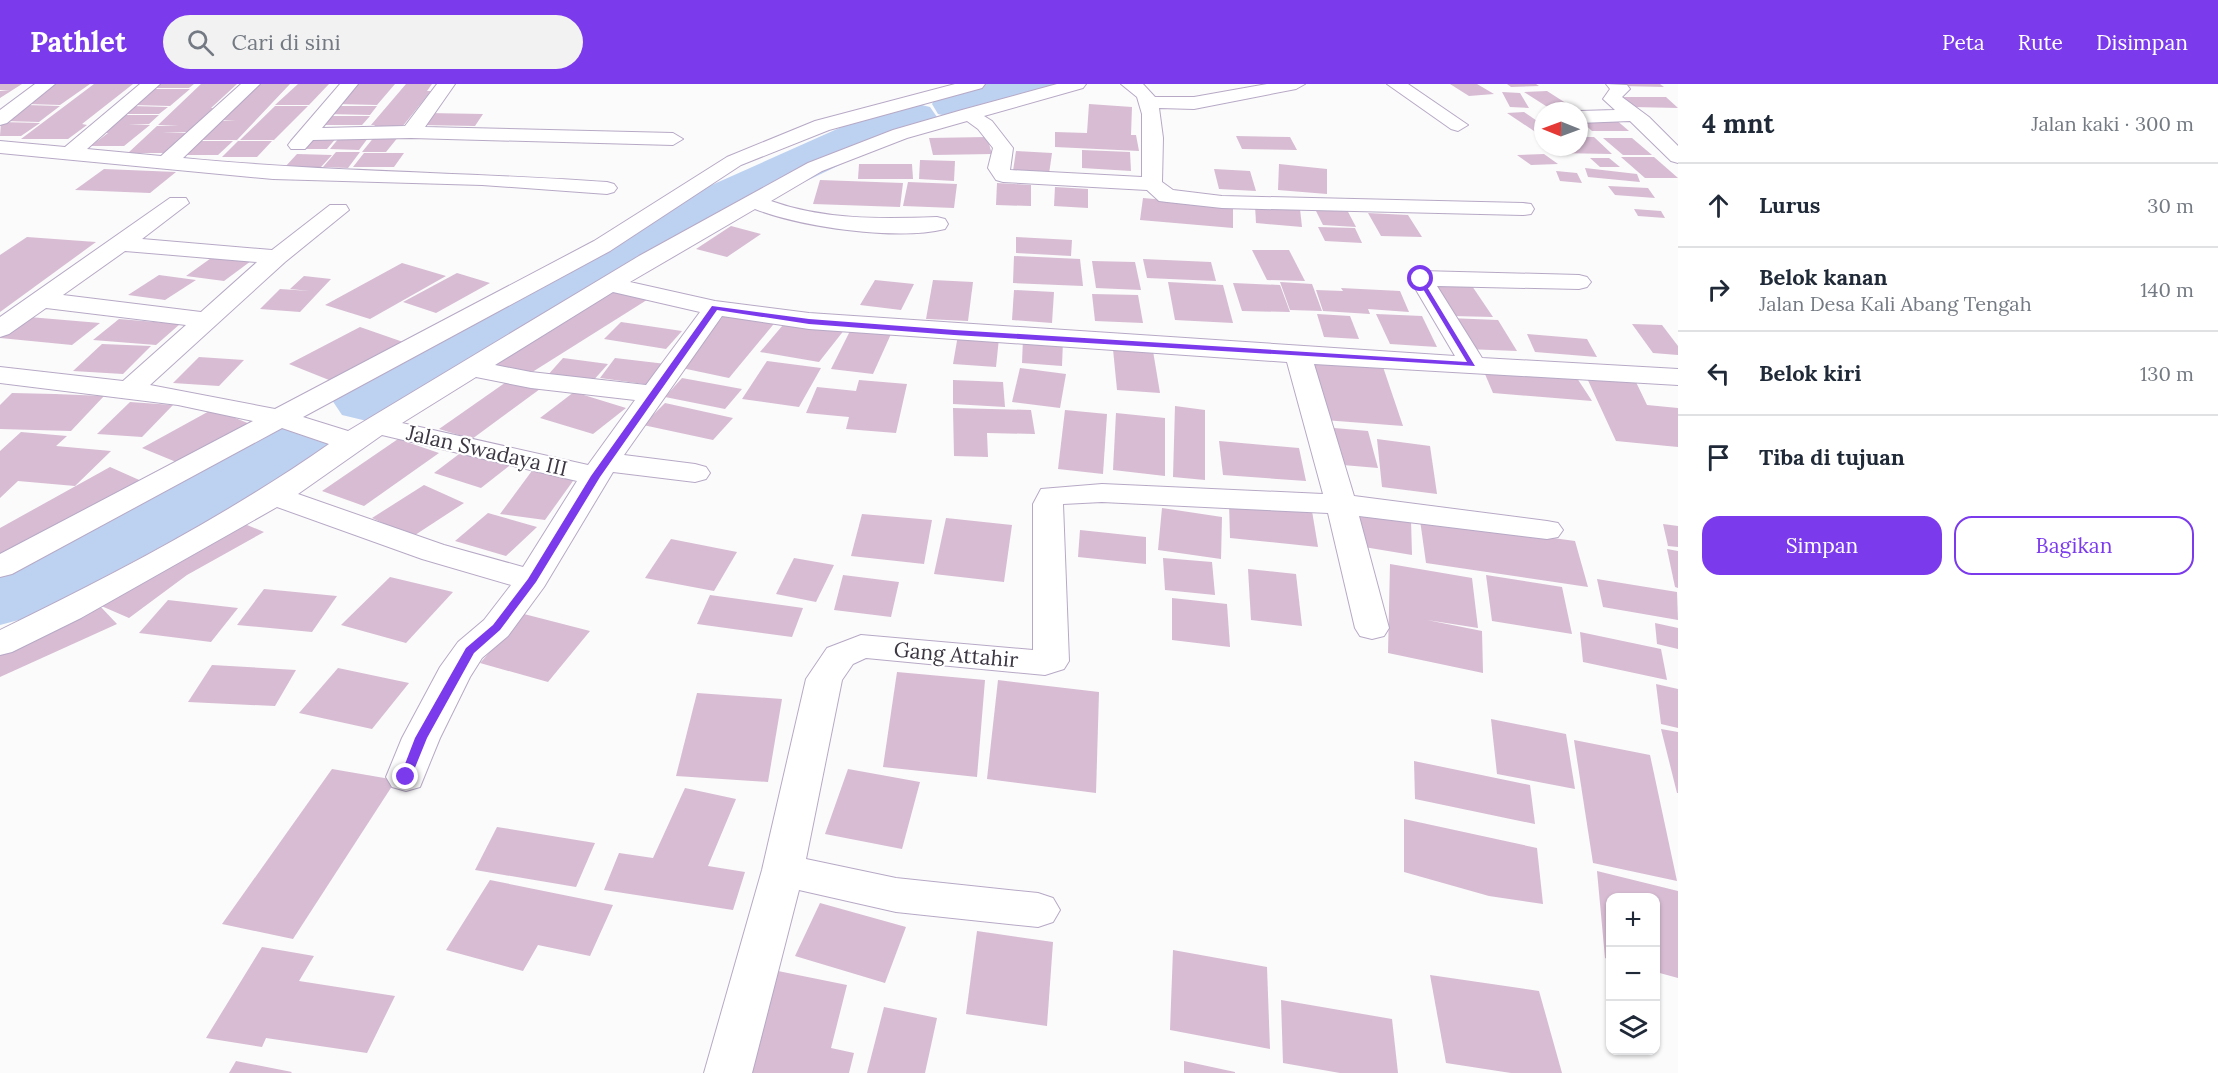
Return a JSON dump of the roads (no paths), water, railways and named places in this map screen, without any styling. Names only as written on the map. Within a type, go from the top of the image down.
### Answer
[{"type":"street","points":[[3,114],[46,84]]},
{"type":"street","points":[[68,155],[151,84]]},
{"type":"street","points":[[167,162],[251,84]]},
{"type":"street","points":[[273,173],[349,84]]},
{"type":"street","points":[[411,132],[446,84]]},
{"type":"street","points":[[0,644],[69,610],[275,496],[339,438],[379,426],[752,201],[927,111],[944,88],[976,84]]},
{"type":"street","points":[[0,567],[283,419],[602,246],[734,161],[756,150],[808,130],[927,111],[969,114],[1077,84]]},
{"type":"street","points":[[1130,84],[1144,93],[1149,102],[1152,120],[1152,184],[1167,196],[1222,202],[1523,209]]},
{"type":"street","points":[[1149,102],[1194,103],[1296,84]]},
{"type":"street","points":[[1396,84],[1458,125]]},
{"type":"street","points":[[1615,84],[1621,89],[1612,95],[1612,99],[1633,115],[1678,157]]},
{"type":"street","points":[[969,114],[999,140],[1003,148],[998,168],[1003,176],[1152,184]]},
{"type":"street","points":[[1588,117],[1633,115]]},
{"type":"street","points":[[307,134],[411,132],[673,139]]},
{"type":"street","points":[[0,147],[273,173],[482,179],[607,188]]},
{"type":"street","points":[[752,201],[781,213],[820,220],[869,224],[938,224]]},
{"type":"street","points":[[0,329],[178,203]]},
{"type":"street","points":[[129,390],[277,257],[338,210]]},
{"type":"street","points":[[120,244],[277,257]]},
{"type":"street","points":[[628,274],[715,308],[809,321],[1298,355],[1678,377]]},
{"type":"street","points":[[1473,365],[1421,278],[1579,282]]},
{"type":"street","points":[[41,300],[207,320]]},
{"type":"street","points":[[406,777],[421,738],[453,676],[470,651],[496,628],[532,580],[601,469],[715,308]]},
{"type":"street","points":[[1298,355],[1341,504],[1372,628]]},
{"type":"street","points":[[475,369],[531,380],[653,394]]},
{"type":"street","points":[[0,375],[227,404],[283,419],[339,438]]},
{"type":"street","name":"Jalan Swadaya III","points":[[379,426],[601,469],[695,473]]},
{"type":"street","name":"Gang Attahir","points":[[728,1073],[783,870],[824,679],[840,656],[861,646],[1045,663],[1051,660],[1048,504],[1052,495],[1102,493],[1341,504]]},
{"type":"street","points":[[275,496],[433,552],[532,580]]},
{"type":"street","points":[[1341,504],[1546,530]]},
{"type":"street","points":[[783,870],[896,896],[1038,910]]},
{"type":"waterway","points":[[955,104],[1030,84]]},
{"type":"waterway","points":[[367,400],[706,208],[881,127],[913,117]]},
{"type":"waterway","points":[[0,598],[295,445]]}]
